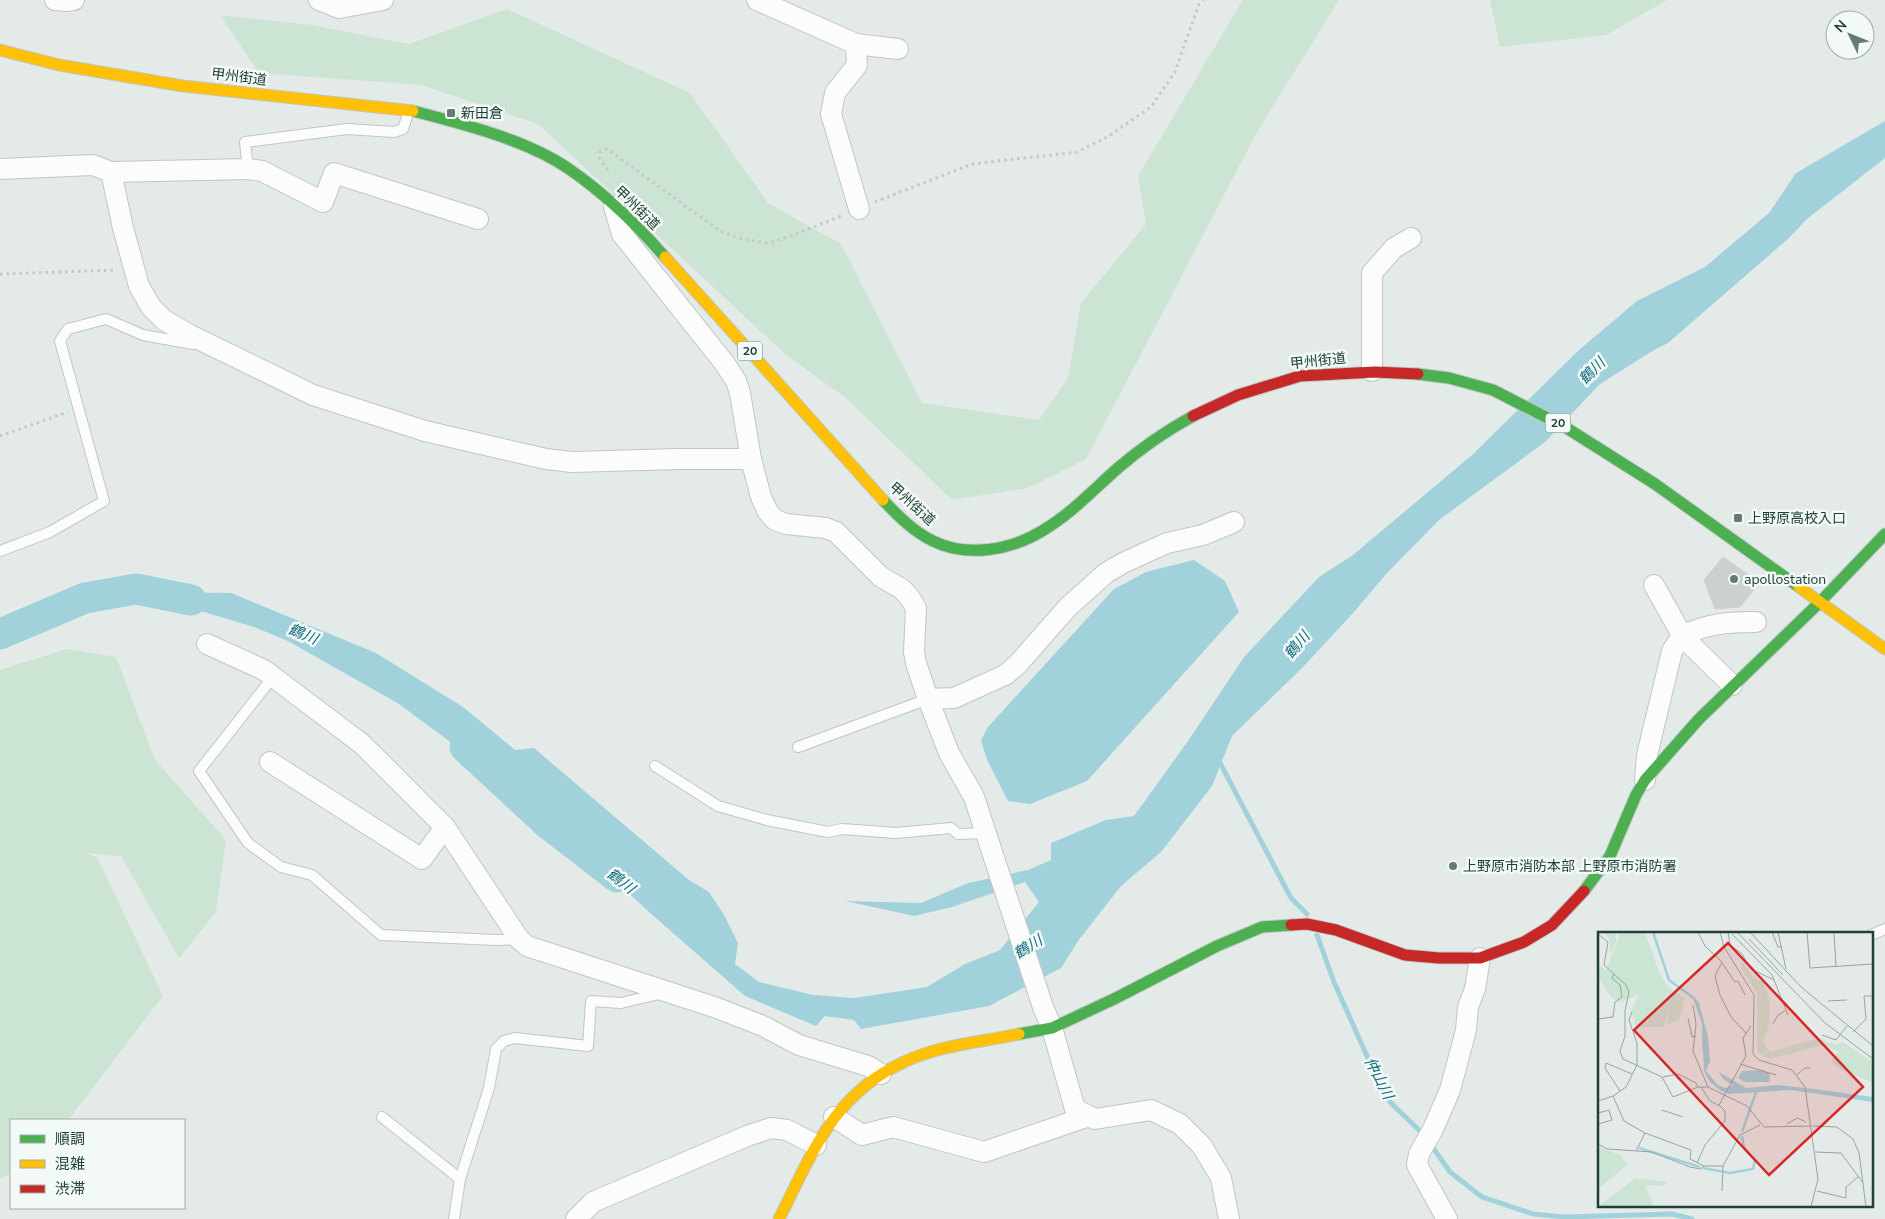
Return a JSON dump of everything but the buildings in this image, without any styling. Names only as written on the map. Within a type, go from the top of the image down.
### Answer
[{"type":"main road","name":"甲州街道","points":[[0,50],[59,65],[183,86],[409,110],[470,126],[538,152],[569,169],[613,205],[664,256],[892,511],[929,539],[945,546],[982,550],[1002,548],[1026,541],[1048,528],[1133,455],[1164,432],[1204,409],[1249,390],[1303,375],[1372,372],[1408,373],[1457,379],[1507,395],[1577,433],[1651,481],[1885,649]]},
{"type":"main road","points":[[779,1219],[816,1145],[834,1117],[849,1099],[881,1074],[905,1061],[935,1052],[1052,1028],[1243,934],[1262,927],[1307,924],[1336,930],[1405,955],[1439,958],[1480,958],[1524,942],[1552,925],[1576,901],[1610,856],[1644,780],[1732,685],[1820,602],[1885,534]]},
{"type":"street","points":[[55,0],[68,2],[74,0]]},
{"type":"street","points":[[319,0],[338,8],[383,0]]},
{"type":"street","points":[[757,0],[856,44],[898,48]]},
{"type":"street","points":[[856,44],[857,65],[835,93],[831,114],[859,209]]},
{"type":"street","points":[[0,169],[93,165],[111,172],[248,169],[262,171],[323,202],[334,173],[478,219]]},
{"type":"street","points":[[111,172],[139,286],[151,307],[164,320],[188,334],[313,395],[425,431],[546,459],[572,462],[751,459]]},
{"type":"street","points":[[613,205],[622,234],[720,357],[736,381],[740,393],[751,459],[761,498],[768,512],[775,520],[786,524],[826,528],[836,532],[881,577],[902,589],[916,608],[914,652],[916,663],[949,753],[974,797],[987,832],[1043,1007],[1052,1028],[1076,1109],[1095,1119],[1152,1110],[1180,1124],[1202,1146],[1221,1178],[1229,1219]]},
{"type":"street","points":[[1372,372],[1372,273],[1394,248],[1411,238]]},
{"type":"street","points":[[928,699],[954,698],[1005,675],[1018,664],[1068,607],[1106,573],[1123,563],[1167,543],[1203,535],[1234,522]]},
{"type":"street","points":[[1654,585],[1683,637],[1732,685]]},
{"type":"street","points":[[1644,780],[1647,755],[1672,651],[1683,637],[1703,628],[1730,622],[1756,622]]},
{"type":"street","points":[[207,644],[264,670],[362,744],[445,827],[519,939],[527,946],[717,1008],[763,1026],[799,1045],[861,1064],[881,1074]]},
{"type":"street","points":[[270,762],[422,859],[445,827]]},
{"type":"street","points":[[1447,1219],[1417,1165],[1419,1154],[1433,1129],[1450,1090],[1466,1030],[1468,1007],[1474,989],[1480,958]]},
{"type":"street","points":[[834,1117],[862,1136],[894,1127],[984,1152],[1089,1116]]},
{"type":"street","points":[[576,1219],[593,1202],[747,1136],[771,1128],[787,1130],[816,1145]]},
{"type":"lane","points":[[248,169],[245,142],[347,129],[394,132],[403,129],[409,110]]},
{"type":"lane","points":[[0,551],[50,532],[104,501],[60,341],[68,329],[106,320],[143,335],[219,348]]},
{"type":"lane","points":[[273,677],[199,771],[248,843],[281,867],[312,875],[380,935],[497,940],[519,939]]},
{"type":"lane","points":[[798,746],[928,699]]},
{"type":"lane","points":[[655,766],[718,806],[767,820],[828,832],[842,829],[896,833],[951,828],[958,834],[987,832]]},
{"type":"lane","points":[[1872,935],[1885,929]]},
{"type":"lane","points":[[454,1219],[460,1178],[489,1088],[496,1049],[504,1041],[515,1038],[588,1046],[591,1001],[621,1003],[666,992]]},
{"type":"lane","points":[[382,1118],[460,1178]]},
{"type":"path","points":[[612,175],[600,159],[600,152],[607,149],[720,231],[742,239],[769,243],[972,164],[1077,152],[1109,136],[1150,107],[1175,72],[1199,4],[1203,0]]},
{"type":"path","points":[[0,274],[135,270]]},
{"type":"path","points":[[0,436],[79,408]]},
{"type":"green space","points":[[1243,0],[1339,0],[1258,130],[1086,459],[1028,488],[952,500],[847,399],[784,353],[538,124],[421,85],[259,73],[220,15],[312,25],[409,44],[507,9],[690,93],[768,203],[841,244],[922,403],[1039,420],[1068,378],[1081,303],[1146,224],[1138,176]]},
{"type":"green space","points":[[1490,0],[1667,0],[1606,35],[1500,47]]},
{"type":"green space","points":[[67,649],[116,657],[155,760],[226,840],[216,912],[179,958],[121,856],[84,853],[97,857],[163,996],[69,1119],[10,1119],[10,1174],[0,1179],[0,670]]},
{"type":"water","points":[[1885,121],[1885,158],[1807,219],[1789,238],[1668,343],[1600,384],[1545,442],[1439,520],[1387,573],[1303,667],[1232,736],[1212,786],[1161,852],[1121,886],[1078,941],[1061,968],[989,1006],[861,1029],[854,1020],[825,1016],[816,1026],[745,996],[649,912],[529,800],[399,704],[288,641],[254,627],[137,592],[231,593],[376,653],[463,707],[515,750],[534,748],[689,880],[709,892],[724,915],[738,943],[735,964],[759,982],[813,995],[854,998],[927,987],[965,964],[1000,950],[1039,902],[1025,882],[952,907],[914,916],[845,901],[921,903],[968,883],[1028,870],[1051,860],[1051,843],[1106,820],[1134,816],[1188,741],[1244,657],[1319,577],[1353,555],[1472,455],[1580,349],[1637,301],[1705,267],[1769,213],[1796,173]]},
{"type":"water","points":[[1194,560],[1225,581],[1239,612],[1087,781],[1030,804],[1008,801],[988,762],[981,741],[987,728],[1114,589],[1146,572]]},
{"type":"waterway","name":"鶴川","points":[[0,634],[85,598],[136,589],[191,600]]},
{"type":"waterway","name":"鶴川","points":[[465,747],[547,823],[617,877]]},
{"type":"waterway","name":"仲山川","points":[[1218,759],[1291,898],[1307,914]]},
{"type":"waterway","name":"仲山川","points":[[1317,935],[1334,982],[1383,1092],[1391,1103],[1425,1136]]},
{"type":"waterway","name":"仲山川","points":[[1431,1145],[1450,1172],[1482,1197],[1533,1214],[1564,1217],[1672,1214],[1692,1219]]},
{"type":"traffic: fast","points":[[413,111],[494,134],[552,159],[582,178],[607,199],[632,221],[665,257]]},
{"type":"traffic: fast","points":[[1418,374],[1449,378],[1493,390],[1565,427],[1655,484],[1799,587]]},
{"type":"traffic: fast","points":[[883,500],[900,518],[933,541],[960,549],[989,550],[1003,547],[1030,538],[1053,524],[1136,454],[1163,434],[1193,416]]},
{"type":"traffic: fast","points":[[1584,891],[1610,856],[1636,795],[1645,780],[1699,719],[1820,602],[1885,534]]},
{"type":"traffic: fast","points":[[1019,1034],[1052,1028],[1114,999],[1217,946],[1262,927],[1291,925]]},
{"type":"traffic: slow","points":[[0,50],[59,65],[183,86],[413,111]]},
{"type":"traffic: slow","points":[[665,257],[883,500]]},
{"type":"traffic: slow","points":[[1799,587],[1885,649]]},
{"type":"traffic: slow","points":[[779,1219],[814,1149],[827,1128],[859,1091],[880,1075],[917,1056],[946,1048],[1019,1034]]},
{"type":"traffic: jam","points":[[1193,416],[1238,395],[1300,376],[1375,372],[1418,374]]},
{"type":"traffic: jam","points":[[1291,925],[1307,924],[1336,930],[1405,955],[1439,958],[1480,958],[1524,942],[1552,925],[1584,891]]},
{"type":"place","name":"新田倉","points":[[451,113]]},
{"type":"place","name":"上野原高校入口","points":[[1738,518]]},
{"type":"place","name":"apollostation","points":[[1734,579]]},
{"type":"place","name":"上野原市消防本部 上野原市消防署","points":[[1453,866]]}]
